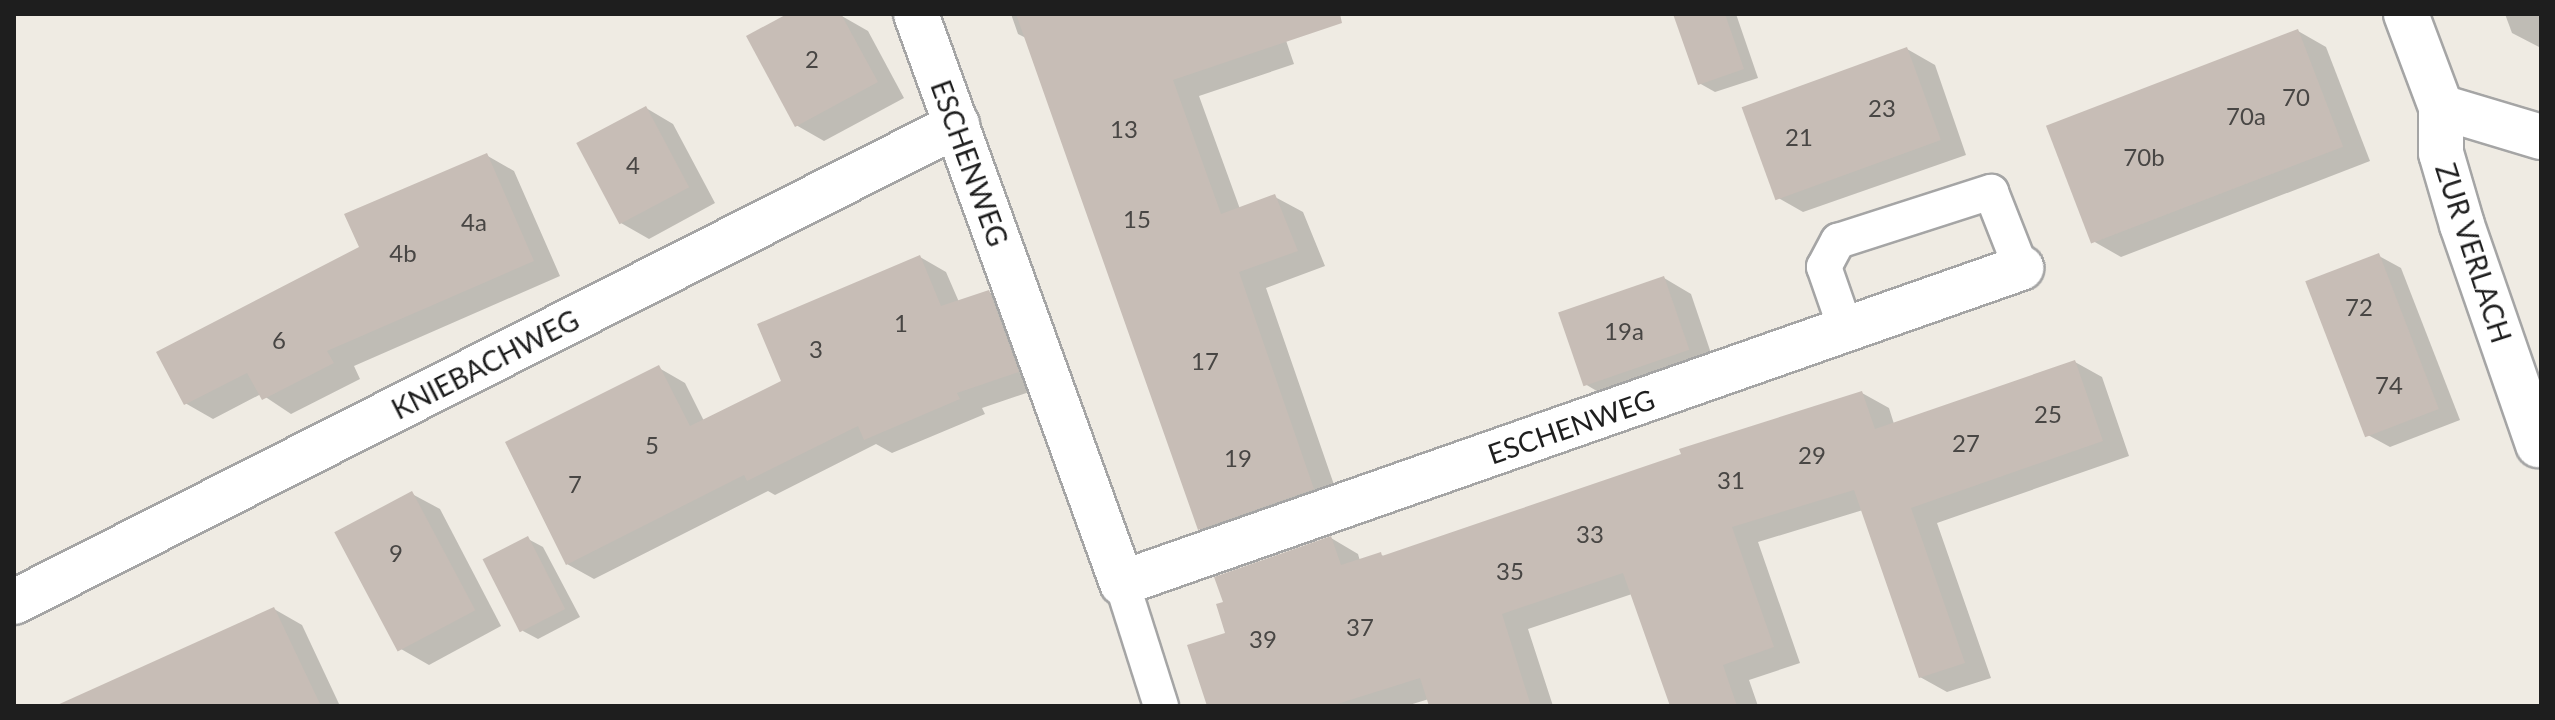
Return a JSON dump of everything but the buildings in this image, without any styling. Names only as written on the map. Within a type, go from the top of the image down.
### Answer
[{"type":"street","name":"ESCHENWEG","points":[[916,14],[1122,583],[2021,268]]},
{"type":"street","name":"ZUR VERLACH","points":[[2406,14],[2441,107],[2441,153],[2462,225],[2538,445]]},
{"type":"street","points":[[2441,107],[2541,137]]},
{"type":"street","name":"KNIEBACHWEG","points":[[14,602],[957,125]]},
{"type":"lane","points":[[1846,330],[1824,267],[1838,241],[1991,192],[2021,268]]},
{"type":"lane","name":"ESCHENWEG","points":[[1122,583],[1161,706]]}]
